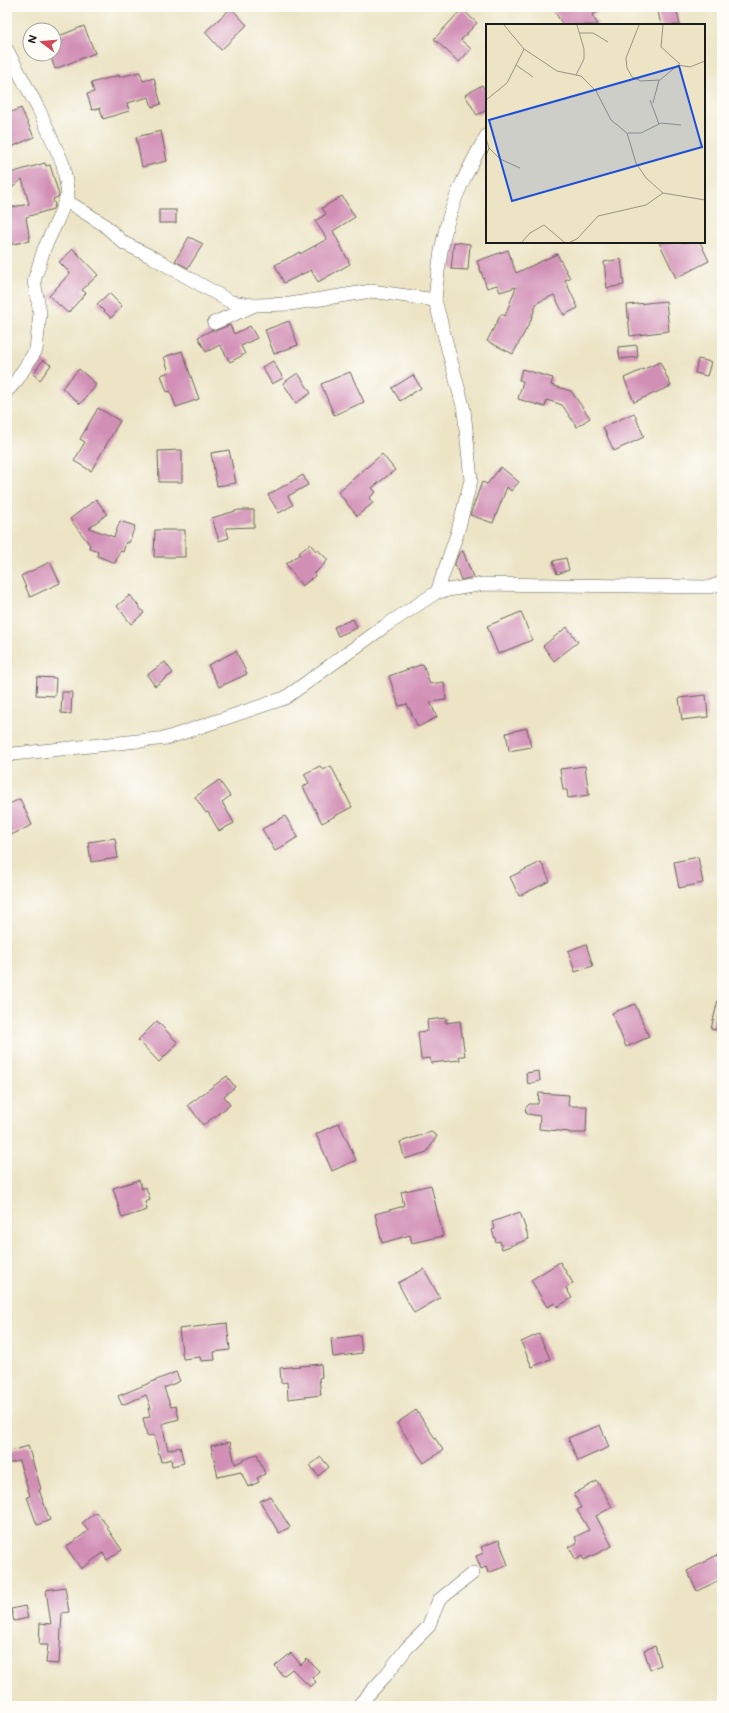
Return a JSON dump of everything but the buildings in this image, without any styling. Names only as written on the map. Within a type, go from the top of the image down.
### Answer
[{"type":"street","points":[[7,50],[39,110],[63,164],[68,194],[44,249],[34,281],[40,313],[36,350],[17,380],[7,391]]},
{"type":"street","points":[[437,592],[457,534],[471,480],[464,410],[435,300],[444,236],[453,204],[486,137]]},
{"type":"street","points":[[66,200],[103,224],[124,243],[154,258],[231,302],[255,305],[290,304],[371,291],[435,300]]},
{"type":"street","points":[[214,323],[255,305]]},
{"type":"street","points":[[7,757],[13,754],[166,738],[285,698],[385,626],[437,592],[483,584],[710,587],[722,583]]},
{"type":"street","points":[[358,1706],[386,1675],[407,1648],[428,1627],[439,1600],[473,1573]]}]
